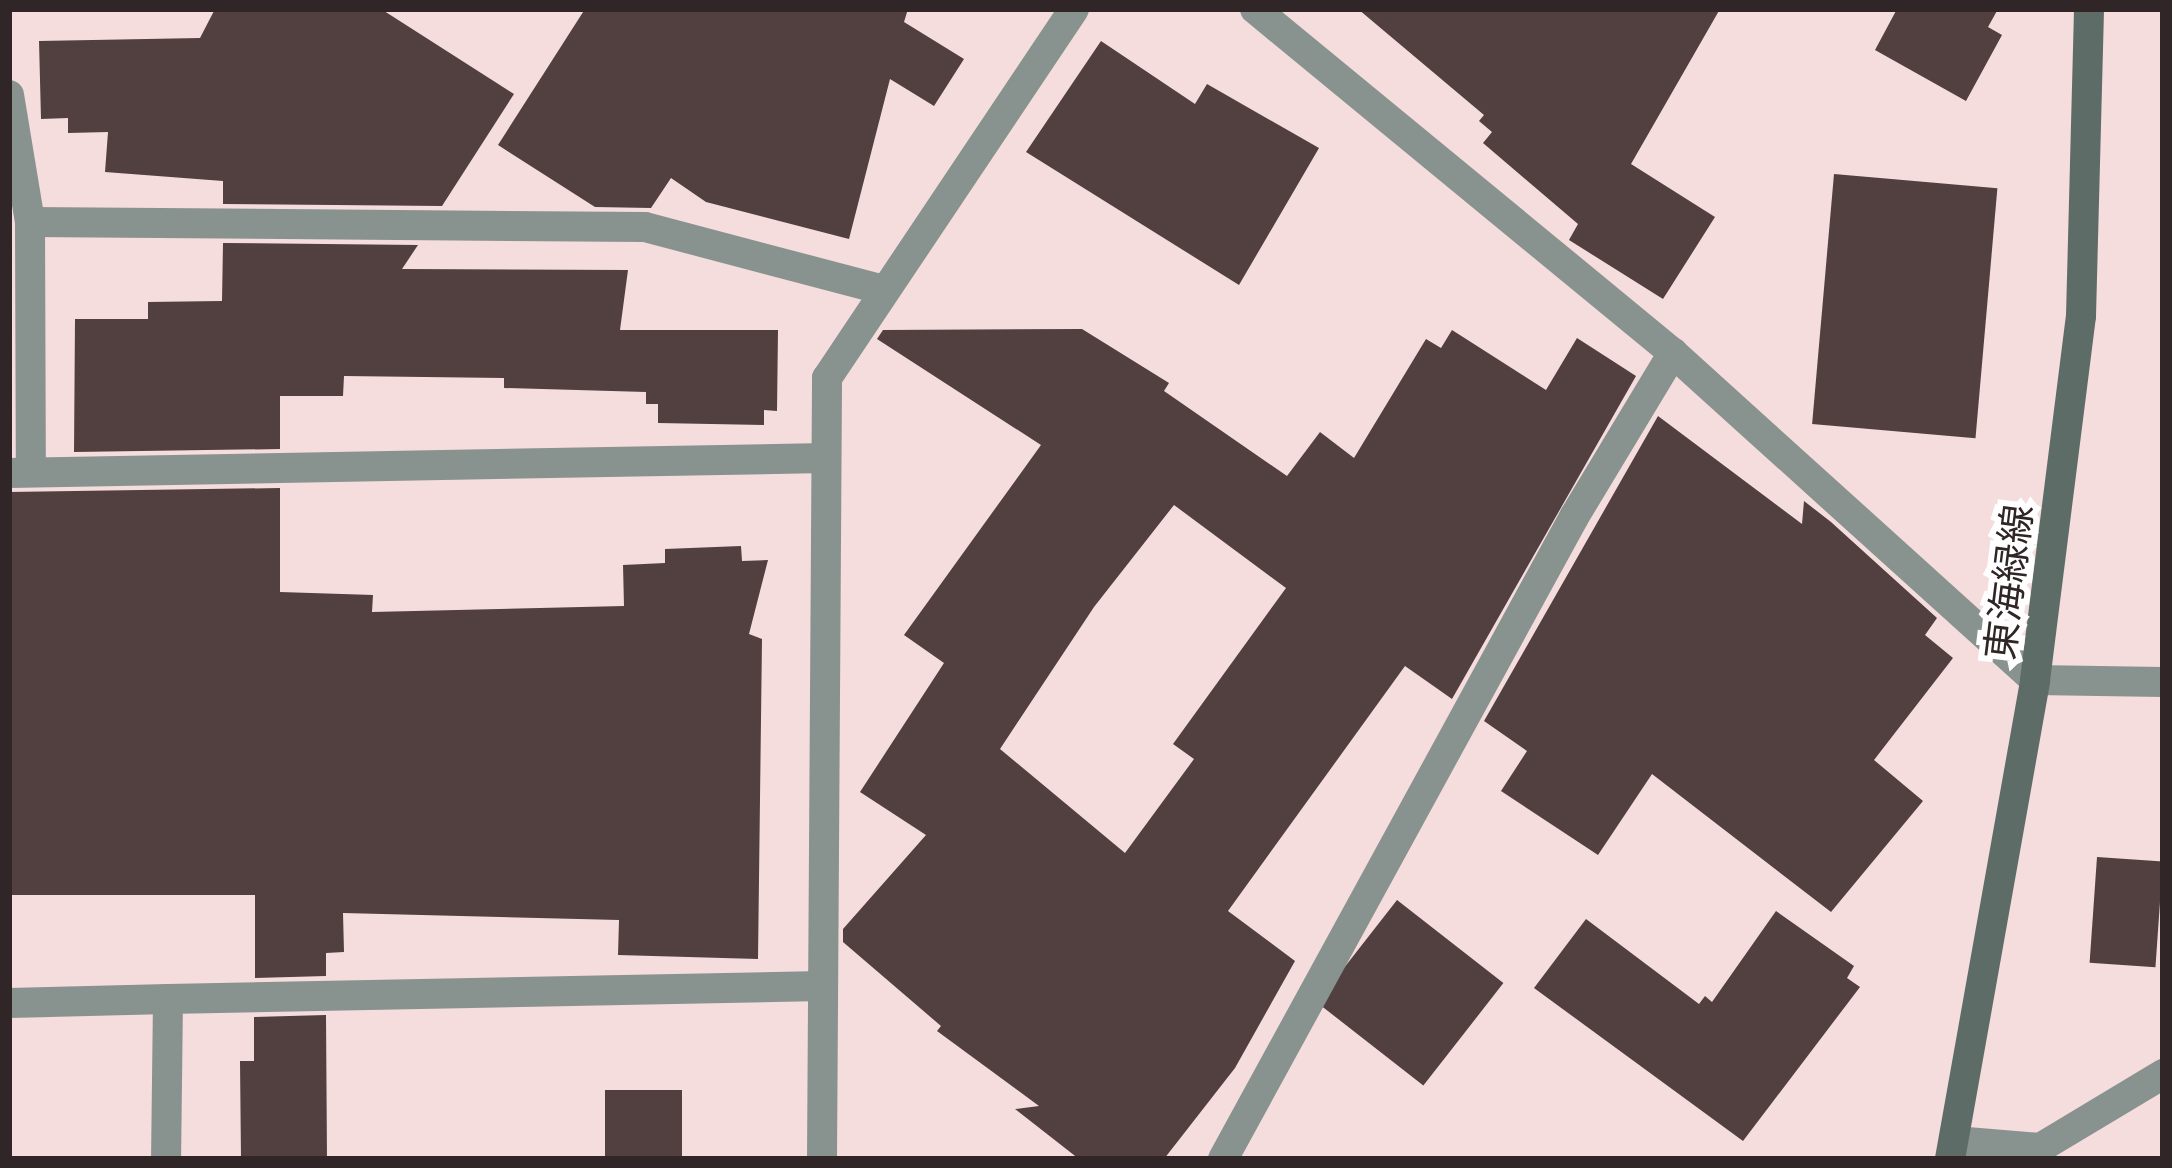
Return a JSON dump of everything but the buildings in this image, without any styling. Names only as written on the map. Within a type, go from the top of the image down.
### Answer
[{"type":"main road","name":"東海緑線","points":[[1952,1150],[2035,680],[2080,316],[2089,9]]},
{"type":"street","points":[[822,1159],[826,378],[1074,9]]},
{"type":"street","points":[[1255,9],[1673,353],[2035,680],[2163,682]]},
{"type":"street","points":[[9,95],[30,223],[20,472],[826,458]]},
{"type":"street","points":[[30,223],[645,227],[883,290]]},
{"type":"street","points":[[1223,1159],[1574,517],[1673,353]]},
{"type":"street","points":[[9,1003],[823,986]]},
{"type":"street","points":[[166,1159],[168,999]]},
{"type":"street","points":[[1952,1150],[2040,1148],[2163,1074]]}]
